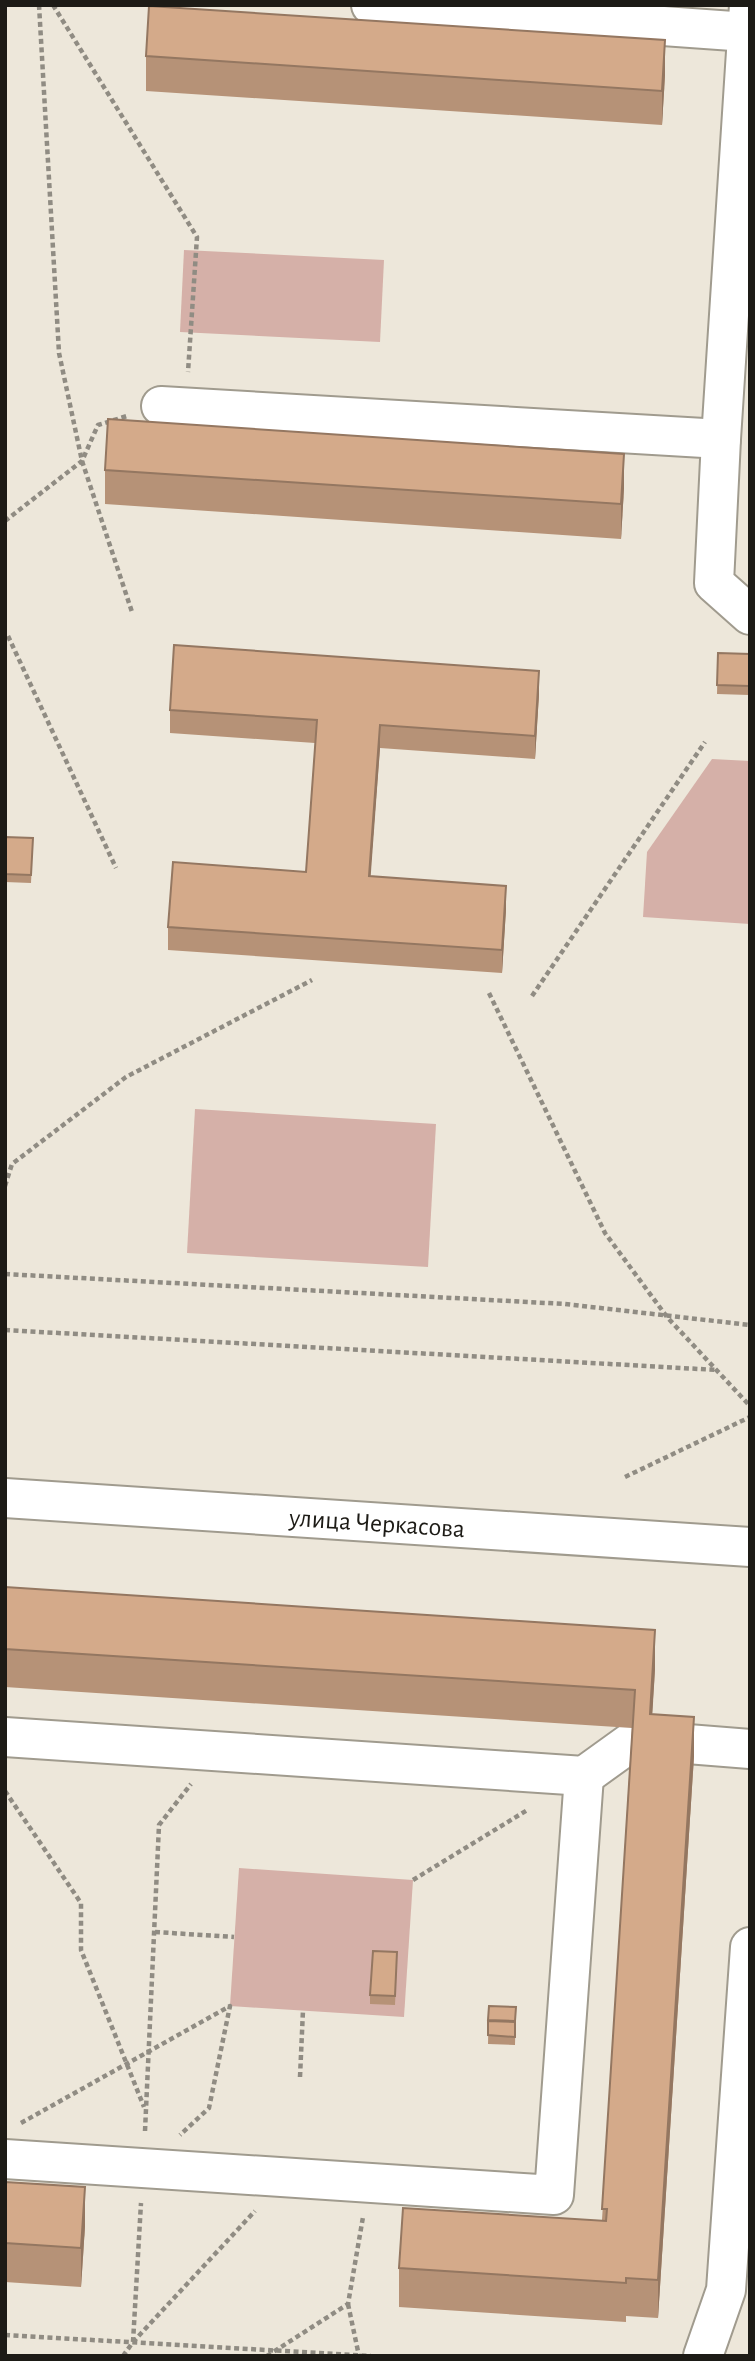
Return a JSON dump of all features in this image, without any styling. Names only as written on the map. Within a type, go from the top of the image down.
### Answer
[{"type":"street","points":[[372,5],[749,22],[714,583],[750,615]]},
{"type":"street","points":[[173,406],[721,439]]},
{"type":"street","name":"улица Черкасова","points":[[5,1498],[750,1547]]},
{"type":"street","points":[[5,1737],[584,1776],[642,1741],[750,1749]]},
{"type":"street","points":[[11,2142],[143,2168],[554,2195],[584,1776]]},
{"type":"street","points":[[703,2356],[726,2290],[744,2101],[750,1947]]},
{"type":"path","points":[[39,5],[60,353],[82,461],[132,612]]},
{"type":"path","points":[[5,521],[82,461],[98,425],[173,406],[197,237],[52,5]]},
{"type":"path","points":[[8,636],[116,869]]},
{"type":"path","points":[[532,996],[705,742]]},
{"type":"path","points":[[5,1186],[12,1164],[126,1077],[312,980]]},
{"type":"path","points":[[489,993],[605,1233],[667,1317],[750,1406]]},
{"type":"path","points":[[5,1274],[565,1304],[750,1325]]},
{"type":"path","points":[[5,1330],[717,1370]]},
{"type":"path","points":[[625,1476],[750,1417]]},
{"type":"path","points":[[133,2342],[159,1825],[218,1751]]},
{"type":"path","points":[[5,1791],[81,1903],[81,1950],[146,2112]]},
{"type":"path","points":[[413,1880],[538,1803]]},
{"type":"path","points":[[154,1932],[234,1937]]},
{"type":"path","points":[[11,2142],[126,2064],[230,2006],[209,2108],[143,2168]]},
{"type":"path","points":[[300,2077],[303,2010]]},
{"type":"path","points":[[123,2356],[287,2177]]},
{"type":"path","points":[[358,2355],[348,2304],[369,2183]]},
{"type":"path","points":[[267,2356],[348,2304]]},
{"type":"path","points":[[5,2335],[371,2356]]},
{"type":"shaded area","points":[[184,250],[384,260],[380,342],[180,332]]},
{"type":"shaded area","points":[[712,759],[750,761],[750,924],[643,917],[647,852]]},
{"type":"shaded area","points":[[195,1109],[436,1124],[428,1267],[187,1253]]},
{"type":"shaded area","points":[[239,1868],[413,1880],[404,2017],[230,2006]]},
{"type":"building","points":[[149,6],[665,40],[662,91],[146,56]]},
{"type":"building","points":[[108,419],[624,454],[621,504],[105,470]]},
{"type":"building","points":[[174,645],[539,671],[535,736],[380,725],[369,876],[506,886],[502,950],[168,927],[173,862],[306,872],[317,720],[170,710]]},
{"type":"building","points":[[718,653],[750,654],[749,686],[717,685]]},
{"type":"building","points":[[5,837],[33,838],[31,875],[5,874]]},
{"type":"building","points":[[5,1587],[655,1630],[650,1714],[694,1717],[658,2280],[626,2278],[626,2283],[399,2268],[403,2208],[606,2221],[607,2209],[602,2209],[635,1690],[5,1649]]},
{"type":"building","points":[[373,1951],[397,1952],[395,1996],[370,1995]]},
{"type":"building","points":[[489,2006],[516,2007],[515,2021],[488,2020]]},
{"type":"building","points":[[488,2021],[515,2022],[515,2037],[488,2035]]},
{"type":"building","points":[[5,2182],[85,2187],[81,2248],[5,2243]]}]
